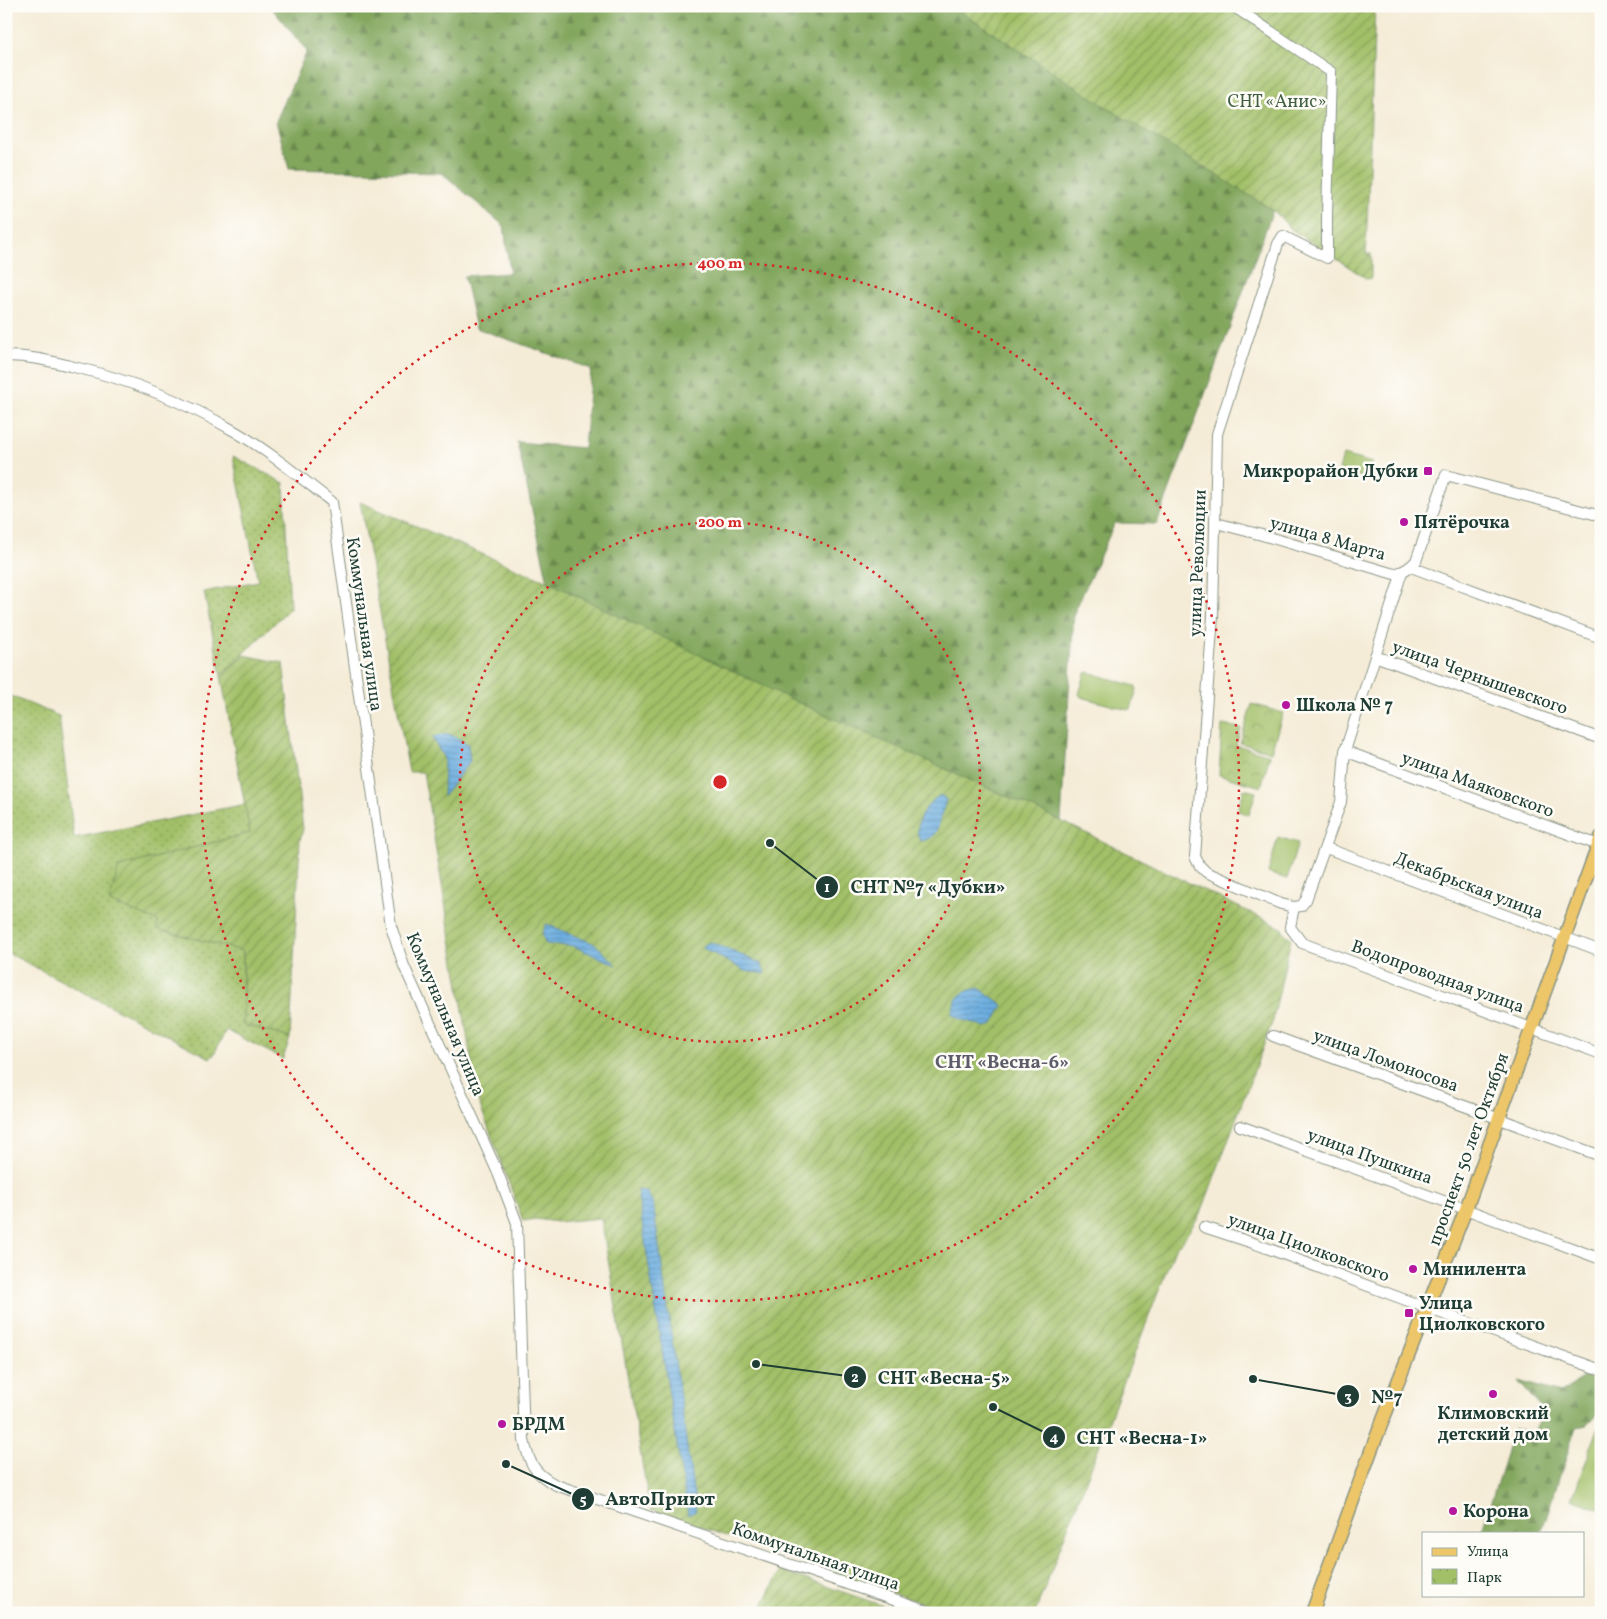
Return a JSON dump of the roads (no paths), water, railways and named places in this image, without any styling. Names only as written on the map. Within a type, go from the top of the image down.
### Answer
[{"type":"main road","name":"проспект 50 лет Октября","points":[[1312,1613],[1372,1448],[1466,1209],[1600,842]]},
{"type":"street","name":"улица Революции","points":[[1233,6],[1331,72],[1326,253],[1328,258],[1283,236],[1278,244],[1217,434],[1213,616],[1195,857],[1206,872],[1281,904],[1294,907]]},
{"type":"street","name":"Коммунальная улица","points":[[6,356],[30,356],[99,372],[157,392],[195,409],[237,433],[281,463],[332,502],[391,926],[404,966],[498,1173],[517,1223],[524,1440],[534,1470],[543,1478],[556,1485],[932,1613]]},
{"type":"street","points":[[1294,907],[1300,906],[1306,900],[1326,848],[1341,802],[1345,751],[1375,656],[1407,570],[1416,561],[1446,475],[1601,516]]},
{"type":"street","name":"улица 8 Марта","points":[[1216,523],[1394,574],[1407,570],[1601,638]]},
{"type":"street","name":"улица Чернышевского","points":[[1375,656],[1601,739]]},
{"type":"street","name":"улица Маяковского","points":[[1345,751],[1600,842]]},
{"type":"street","name":"Декабрьская улица","points":[[1326,848],[1601,951]]},
{"type":"street","name":"Водопроводная улица","points":[[1294,907],[1290,927],[1302,943],[1601,1054]]},
{"type":"street","name":"улица Ломоносова","points":[[1273,1036],[1601,1156]]},
{"type":"street","name":"улица Пушкина","points":[[1240,1126],[1601,1259]]},
{"type":"street","name":"улица Циолковского","points":[[1204,1227],[1256,1244],[1426,1308],[1601,1370]]},
{"type":"water","points":[[449,734],[468,744],[470,761],[443,797],[444,758],[432,737]]},
{"type":"water","points":[[940,795],[946,799],[936,831],[929,838],[920,841],[918,835],[919,821],[925,809]]},
{"type":"water","points":[[546,924],[595,944],[617,965],[573,946],[546,944],[542,935]]},
{"type":"water","points":[[710,942],[760,963],[766,974],[745,971],[701,947]]},
{"type":"water","points":[[979,988],[1003,1005],[993,1024],[986,1027],[960,1019],[952,1014],[955,1002],[960,995]]},
{"type":"water","points":[[637,1190],[646,1191],[653,1203],[696,1511],[688,1515]]},
{"type":"place","name":"Микрорайон Дубки","points":[[1428,471]]},
{"type":"place","name":"Пятёрочка","points":[[1404,522]]},
{"type":"place","name":"Школа № 7","points":[[1286,705]]},
{"type":"place","name":"СНТ №7 «Дубки»","points":[[770,843]]},
{"type":"place","name":"Минилента","points":[[1413,1269]]},
{"type":"place","name":"Улица Циолковского","points":[[1409,1313]]},
{"type":"place","name":"СНТ «Весна-5»","points":[[756,1364]]},
{"type":"place","name":"№7","points":[[1253,1379]]},
{"type":"place","name":"Климовский детский дом","points":[[1493,1394]]},
{"type":"place","name":"СНТ «Весна-1»","points":[[993,1407]]},
{"type":"place","name":"БРДМ","points":[[502,1424]]},
{"type":"place","name":"АвтоПриют","points":[[506,1464]]},
{"type":"place","name":"Корона","points":[[1453,1511]]},
{"type":"district","name":"СНТ «Весна-6»","points":[[1002,1061]]},
{"type":"park label","name":"СНТ «Анис»","points":[[1277,101]]}]
